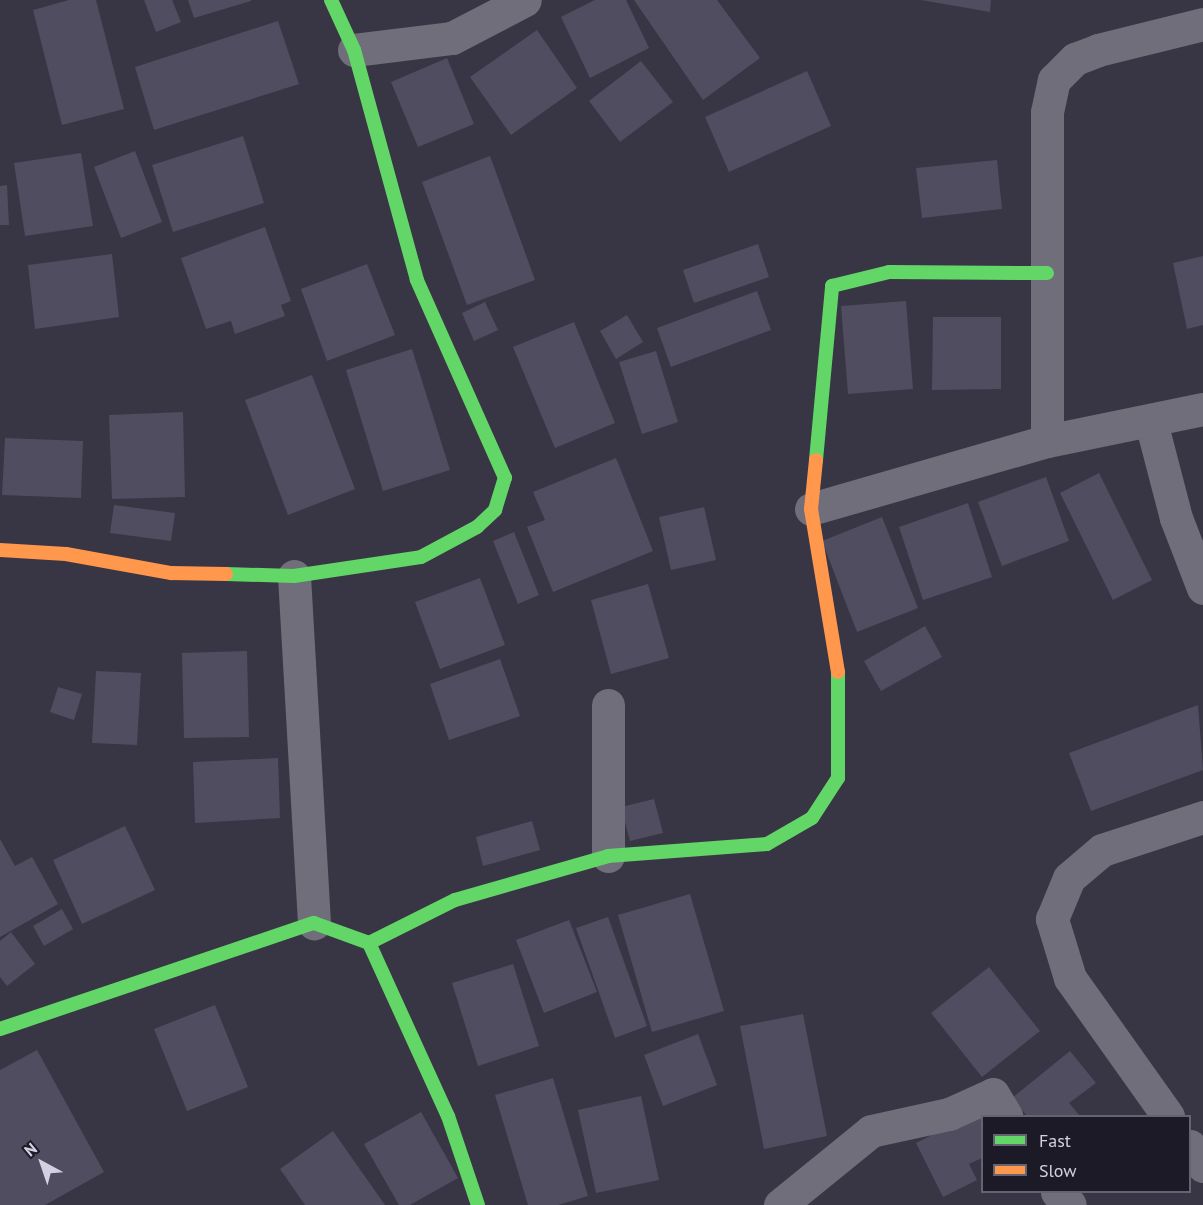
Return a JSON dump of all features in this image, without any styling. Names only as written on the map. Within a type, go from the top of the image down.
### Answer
[{"type":"street","points":[[0,550],[66,554],[171,573],[294,576],[421,557],[489,515],[504,478],[417,280],[354,50],[331,0]]},
{"type":"street","points":[[354,50],[452,38],[525,0]]},
{"type":"street","points":[[1047,441],[1047,112],[1054,80],[1075,59],[1098,50],[1203,24]]},
{"type":"street","points":[[369,943],[455,900],[608,856],[767,844],[812,818],[838,778],[842,693],[811,509],[832,286],[889,272],[1047,273]]},
{"type":"street","points":[[811,509],[1047,441],[1151,422],[1203,409]]},
{"type":"street","points":[[1151,422],[1176,518],[1203,588]]},
{"type":"street","points":[[294,576],[314,923]]},
{"type":"street","points":[[608,705],[608,856]]},
{"type":"street","points":[[1167,1115],[1070,978],[1052,919],[1069,878],[1101,850],[1203,817]]},
{"type":"street","points":[[0,1029],[314,923],[369,943],[448,1116],[478,1205]]},
{"type":"street","points":[[780,1205],[872,1131],[949,1114],[993,1094],[1005,1115]]},
{"type":"street","points":[[1191,1148],[1203,1166]]},
{"type":"street","points":[[1059,1193],[1070,1205]]},
{"type":"building","points":[[69,0],[96,0],[124,109],[62,125],[33,10]]},
{"type":"building","points":[[144,0],[172,0],[181,22],[156,32]]},
{"type":"building","points":[[188,0],[251,0],[251,1],[194,18]]},
{"type":"building","points":[[595,0],[626,0],[649,48],[590,78],[561,17]]},
{"type":"building","points":[[634,0],[717,0],[760,58],[703,100]]},
{"type":"building","points":[[921,0],[991,0],[990,12]]},
{"type":"building","points":[[278,21],[299,84],[154,130],[135,67]]},
{"type":"building","points":[[537,30],[577,88],[511,135],[470,77]]},
{"type":"building","points":[[447,58],[474,124],[418,147],[391,82]]},
{"type":"building","points":[[641,61],[673,102],[620,142],[589,101]]},
{"type":"building","points":[[807,71],[831,126],[729,172],[705,117]]},
{"type":"building","points":[[243,136],[264,203],[173,232],[152,165]]},
{"type":"building","points":[[135,151],[162,222],[121,238],[94,167]]},
{"type":"building","points":[[81,153],[93,226],[25,236],[14,163]]},
{"type":"building","points":[[490,156],[535,280],[467,305],[422,182]]},
{"type":"building","points":[[997,160],[1002,209],[922,218],[916,168]]},
{"type":"building","points":[[7,185],[9,225],[0,225],[0,186]]},
{"type":"building","points":[[265,227],[291,301],[281,305],[285,316],[235,334],[231,321],[206,329],[181,258]]},
{"type":"building","points":[[758,244],[769,277],[694,303],[683,270]]},
{"type":"building","points":[[112,254],[119,317],[35,329],[28,265]]},
{"type":"building","points":[[1203,256],[1203,325],[1187,329],[1173,263]]},
{"type":"building","points":[[367,264],[395,335],[327,361],[301,289]]},
{"type":"building","points":[[757,291],[771,330],[671,367],[657,328]]},
{"type":"building","points":[[906,301],[913,389],[848,394],[841,306]]},
{"type":"building","points":[[485,302],[498,330],[474,341],[462,313]]},
{"type":"building","points":[[627,315],[643,342],[616,359],[600,331]]},
{"type":"building","points":[[933,317],[1001,317],[1001,389],[932,390]]},
{"type":"building","points":[[574,322],[615,423],[555,448],[513,347]]},
{"type":"building","points":[[412,349],[450,470],[383,491],[346,370]]},
{"type":"building","points":[[656,351],[678,422],[642,434],[619,362]]},
{"type":"building","points":[[312,375],[355,489],[288,515],[245,400]]},
{"type":"building","points":[[183,412],[185,497],[112,499],[109,415]]},
{"type":"building","points":[[5,438],[83,441],[81,498],[2,495]]},
{"type":"building","points":[[616,458],[653,551],[553,592],[527,527],[545,520],[533,492]]},
{"type":"building","points":[[1099,473],[1152,580],[1113,600],[1060,493]]},
{"type":"building","points":[[1046,477],[1069,541],[1002,566],[978,502]]},
{"type":"building","points":[[968,503],[992,577],[923,600],[899,527]]},
{"type":"building","points":[[114,505],[175,513],[171,541],[110,533]]},
{"type":"building","points":[[704,507],[716,560],[671,570],[659,517]]},
{"type":"building","points":[[882,517],[918,608],[857,632],[822,541]]},
{"type":"building","points":[[514,532],[539,595],[518,604],[493,541]]},
{"type":"building","points":[[480,578],[505,645],[440,669],[415,602]]},
{"type":"building","points":[[648,584],[669,658],[611,674],[591,600]]},
{"type":"building","points":[[925,626],[942,657],[881,691],[864,661]]},
{"type":"building","points":[[247,651],[249,737],[184,738],[182,653]]},
{"type":"building","points":[[500,659],[520,716],[449,740],[430,684]]},
{"type":"building","points":[[96,671],[141,673],[137,745],[92,743]]},
{"type":"building","points":[[58,687],[82,694],[74,720],[50,712]]},
{"type":"building","points":[[1198,705],[1203,770],[1091,811],[1069,753]]},
{"type":"building","points":[[278,758],[280,818],[195,823],[193,762]]},
{"type":"building","points":[[654,799],[663,833],[630,841],[621,807]]},
{"type":"building","points":[[532,821],[540,850],[483,866],[476,837]]},
{"type":"building","points":[[125,826],[155,890],[82,924],[53,860]]},
{"type":"building","points":[[0,839],[15,866],[32,857],[58,904],[0,937]]},
{"type":"building","points":[[690,894],[724,1011],[652,1032],[618,915]]},
{"type":"building","points":[[62,909],[73,929],[44,946],[33,926]]},
{"type":"building","points":[[608,917],[647,1026],[615,1038],[576,928]]},
{"type":"building","points":[[569,920],[597,992],[544,1013],[516,940]]},
{"type":"building","points":[[11,932],[35,964],[7,986],[0,977],[0,941]]},
{"type":"building","points":[[513,964],[539,1046],[478,1066],[452,983]]},
{"type":"building","points":[[989,967],[1040,1031],[982,1077],[931,1013]]},
{"type":"building","points":[[215,1005],[248,1087],[187,1111],[154,1029]]},
{"type":"building","points":[[803,1014],[827,1136],[764,1149],[740,1026]]},
{"type":"building","points":[[698,1034],[717,1085],[663,1106],[644,1055]]},
{"type":"building","points":[[37,1050],[104,1172],[45,1205],[0,1205],[0,1070]]},
{"type":"building","points":[[1070,1051],[1096,1083],[1069,1103],[1079,1115],[1026,1115],[1012,1098]]},
{"type":"building","points":[[553,1078],[588,1196],[558,1205],[528,1205],[495,1095]]},
{"type":"building","points":[[641,1096],[659,1180],[596,1193],[578,1110]]},
{"type":"building","points":[[990,1105],[995,1115],[981,1115],[981,1158],[969,1164],[977,1180],[943,1197],[916,1143]]},
{"type":"building","points":[[421,1112],[458,1178],[410,1205],[399,1205],[364,1144]]},
{"type":"building","points":[[333,1131],[385,1205],[305,1205],[280,1169]]},
{"type":"traffic: fast","points":[[226,574],[294,576],[421,557],[477,527],[495,510],[505,478],[417,280],[354,50],[331,0]]},
{"type":"traffic: fast","points":[[816,460],[832,286],[889,272],[1047,273]]},
{"type":"traffic: fast","points":[[369,943],[455,900],[608,856],[767,844],[812,818],[838,778],[838,672]]},
{"type":"traffic: fast","points":[[0,1029],[314,923],[369,943],[448,1116],[478,1205]]},
{"type":"traffic: slow","points":[[816,460],[811,509],[838,672]]},
{"type":"traffic: slow","points":[[0,550],[66,554],[171,573],[226,574]]}]
